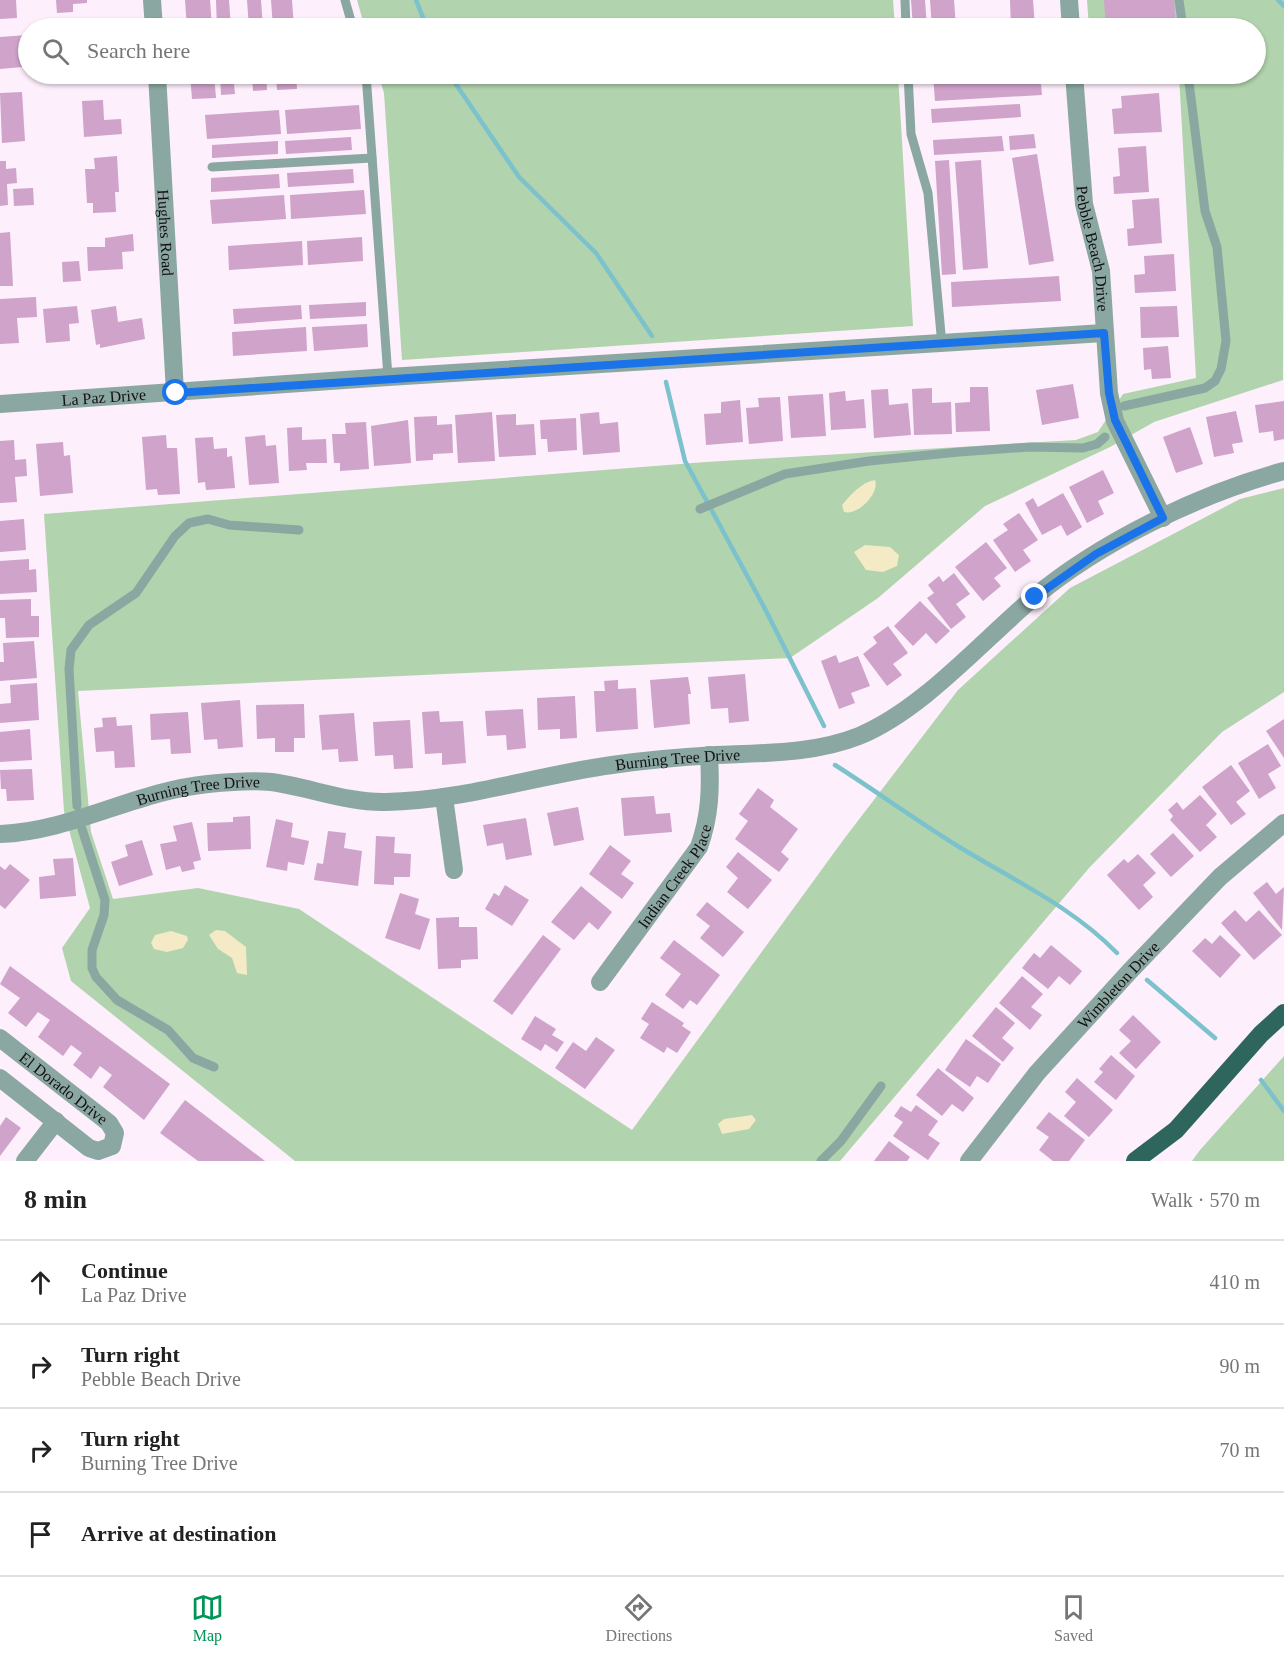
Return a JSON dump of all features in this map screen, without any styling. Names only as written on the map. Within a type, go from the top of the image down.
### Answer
[{"type":"main road","points":[[1158,1161],[1176,1130],[1261,1034],[1284,1013]]},
{"type":"main road","points":[[1135,1161],[1176,1130]]},
{"type":"street","points":[[152,0],[153,18]]},
{"type":"street","points":[[1069,0],[1070,18]]},
{"type":"street","name":"Hughes Road","points":[[158,84],[176,393]]},
{"type":"street","name":"Pebble Beach Drive","points":[[1075,84],[1082,186],[1101,271],[1109,393],[1115,420],[1163,518]]},
{"type":"street","name":"La Paz Drive","points":[[0,404],[388,377],[942,345],[1104,333]]},
{"type":"street","name":"Burning Tree Drive","points":[[0,834],[80,819],[146,796],[208,784],[270,782],[358,801],[383,803],[444,796],[613,765],[709,755],[787,752],[822,747],[855,737],[899,716],[1065,574],[1163,518],[1209,495],[1284,471]]},
{"type":"street","name":"Indian Creek Place","points":[[600,982],[699,847],[708,823],[711,797],[709,755]]},
{"type":"street","points":[[444,796],[454,870]]},
{"type":"street","name":"Wimbleton Drive","points":[[969,1161],[1037,1073],[1130,971],[1220,877],[1284,823]]},
{"type":"street","name":"El Dorado Drive","points":[[0,1038],[110,1123],[115,1133],[115,1141],[108,1149],[93,1150],[0,1078]]},
{"type":"street","name":"El Dorado Drive","points":[[25,1161],[56,1121]]},
{"type":"lane","points":[[345,0],[350,18]]},
{"type":"lane","points":[[905,0],[906,18]]},
{"type":"lane","points":[[1179,0],[1182,18]]},
{"type":"lane","points":[[367,84],[388,377]]},
{"type":"lane","points":[[908,84],[911,134],[928,194],[942,345]]},
{"type":"lane","points":[[1124,406],[1205,388],[1215,381],[1225,357],[1226,341],[1217,247],[1204,211],[1189,84]]},
{"type":"lane","points":[[213,167],[372,158]]},
{"type":"lane","points":[[700,509],[785,474],[869,461],[958,452],[1030,447],[1083,448],[1097,444],[1105,437]]},
{"type":"lane","points":[[77,806],[69,669],[69,657],[75,642],[96,618],[136,593],[175,536],[189,523],[208,519],[229,525],[299,530]]},
{"type":"lane","points":[[82,829],[105,900],[104,915],[92,950],[92,968],[96,977],[117,1000],[168,1030],[193,1058],[214,1067]]},
{"type":"lane","points":[[821,1161],[841,1141],[881,1086]]},
{"type":"green space","points":[[357,0],[893,0],[894,18],[362,18]]},
{"type":"green space","points":[[1087,0],[1284,0],[1283,380],[1154,422],[1110,447],[985,506],[878,598],[790,658],[78,691],[91,832],[113,899],[198,888],[299,909],[632,1130],[844,839],[958,690],[1070,588],[1240,499],[1284,488],[1284,692],[1222,732],[1089,868],[840,1161],[295,1161],[71,981],[62,948],[90,908],[64,811],[44,514],[706,462],[1076,440],[1098,432],[1123,394],[1196,378],[1180,84],[1266,84],[1266,18],[1088,18]]},
{"type":"green space","points":[[381,84],[899,84],[913,326],[402,360],[384,93]]},
{"type":"green space","points":[[1284,1056],[1284,1161],[1192,1161],[1200,1150]]},
{"type":"sand","points":[[875,480],[876,486],[866,503],[855,511],[844,512],[842,505],[849,497],[861,486]]},
{"type":"sand","points":[[865,545],[890,547],[899,555],[897,566],[883,572],[866,570],[854,552]]},
{"type":"sand","points":[[216,930],[225,931],[246,947],[247,975],[237,973],[232,958],[218,949],[209,935]]},
{"type":"sand","points":[[171,931],[187,936],[188,940],[183,948],[167,952],[154,949],[151,943],[155,935]]},
{"type":"sand","points":[[752,1115],[756,1120],[749,1129],[722,1134],[718,1124],[724,1119]]},
{"type":"building","points":[[0,0],[16,0],[17,18],[0,19]]},
{"type":"building","points":[[56,0],[87,0],[87,3],[73,4],[73,12],[57,13]]},
{"type":"building","points":[[185,0],[210,0],[211,18],[186,18]]},
{"type":"building","points":[[216,0],[229,0],[230,18],[217,18]]},
{"type":"building","points":[[247,0],[261,0],[262,18],[248,18]]},
{"type":"building","points":[[271,0],[292,0],[293,18],[272,18]]},
{"type":"building","points":[[911,0],[925,0],[926,18],[912,18]]},
{"type":"building","points":[[930,0],[954,0],[955,18],[931,18]]},
{"type":"building","points":[[1010,0],[1033,0],[1034,18],[1011,18]]},
{"type":"building","points":[[1104,0],[1174,0],[1175,18],[1105,18]]},
{"type":"building","points":[[18,36],[18,67],[0,69],[0,37]]},
{"type":"building","points":[[191,84],[215,84],[216,98],[192,99]]},
{"type":"building","points":[[220,84],[234,84],[235,94],[221,95]]},
{"type":"building","points":[[253,84],[267,84],[267,90],[253,91]]},
{"type":"building","points":[[277,84],[297,84],[297,89],[277,90]]},
{"type":"building","points":[[934,84],[1041,84],[1042,95],[935,101]]},
{"type":"building","points":[[22,92],[25,141],[2,143],[0,93]]},
{"type":"building","points":[[1159,93],[1162,132],[1114,134],[1112,109],[1122,108],[1121,96]]},
{"type":"building","points":[[103,100],[104,120],[121,119],[122,134],[84,137],[82,101]]},
{"type":"building","points":[[1020,104],[1021,117],[932,123],[931,109]]},
{"type":"building","points":[[359,105],[361,129],[287,134],[285,110]]},
{"type":"building","points":[[279,110],[281,134],[207,139],[205,115]]},
{"type":"building","points":[[1034,134],[1036,148],[1010,150],[1009,136]]},
{"type":"building","points":[[1002,136],[1004,151],[934,155],[933,140]]},
{"type":"building","points":[[351,137],[352,150],[286,154],[285,141]]},
{"type":"building","points":[[278,141],[278,154],[212,158],[212,145]]},
{"type":"building","points":[[1146,146],[1149,192],[1114,194],[1113,177],[1120,176],[1118,148]]},
{"type":"building","points":[[1037,154],[1054,261],[1029,265],[1012,158]]},
{"type":"building","points":[[117,156],[119,192],[115,192],[116,212],[93,213],[93,203],[87,203],[85,169],[95,169],[94,158]]},
{"type":"building","points":[[949,160],[956,274],[942,275],[935,161]]},
{"type":"building","points":[[981,160],[988,268],[963,270],[955,162]]},
{"type":"building","points":[[0,161],[6,161],[6,169],[16,168],[17,183],[7,184],[8,205],[0,206]]},
{"type":"building","points":[[353,169],[354,183],[288,187],[287,173]]},
{"type":"building","points":[[279,174],[280,188],[211,192],[211,178]]},
{"type":"building","points":[[33,188],[34,205],[14,206],[13,189]]},
{"type":"building","points":[[364,190],[366,214],[291,219],[290,195]]},
{"type":"building","points":[[284,195],[286,219],[212,224],[210,200]]},
{"type":"building","points":[[1159,198],[1162,243],[1128,246],[1127,229],[1134,228],[1132,200]]},
{"type":"building","points":[[10,232],[13,286],[0,286],[0,233]]},
{"type":"building","points":[[133,234],[134,251],[122,252],[123,269],[88,271],[87,247],[105,247],[105,238]]},
{"type":"building","points":[[362,237],[363,261],[308,265],[307,241]]},
{"type":"building","points":[[302,241],[303,265],[229,270],[228,246]]},
{"type":"building","points":[[1174,254],[1176,291],[1135,293],[1134,275],[1145,274],[1144,256]]},
{"type":"building","points":[[79,261],[81,281],[63,282],[62,262]]},
{"type":"building","points":[[1059,276],[1061,301],[952,307],[951,282]]},
{"type":"building","points":[[36,297],[37,317],[17,318],[19,343],[0,344],[0,299]]},
{"type":"building","points":[[366,302],[366,316],[310,319],[309,305]]},
{"type":"building","points":[[301,305],[302,319],[234,324],[233,309]]},
{"type":"building","points":[[77,306],[79,323],[69,324],[70,341],[46,343],[43,309]]},
{"type":"building","points":[[116,306],[118,322],[142,318],[145,339],[100,348],[100,344],[96,345],[91,310]]},
{"type":"building","points":[[1177,306],[1179,337],[1141,338],[1140,307]]},
{"type":"building","points":[[367,324],[368,347],[314,351],[312,327]]},
{"type":"building","points":[[306,327],[307,351],[233,356],[232,332]]},
{"type":"building","points":[[1168,346],[1171,378],[1152,379],[1151,369],[1144,370],[1143,348]]},
{"type":"building","points":[[1073,384],[1079,418],[1042,425],[1036,390]]},
{"type":"building","points":[[970,387],[988,387],[990,431],[956,432],[955,403],[970,402]]},
{"type":"building","points":[[932,388],[932,403],[951,402],[952,434],[914,435],[912,389]]},
{"type":"building","points":[[888,389],[889,405],[908,403],[911,435],[874,438],[871,390]]},
{"type":"building","points":[[845,391],[846,401],[864,399],[866,428],[831,430],[829,393]]},
{"type":"building","points":[[823,394],[826,436],[791,438],[788,396]]},
{"type":"building","points":[[780,397],[783,441],[749,444],[746,408],[759,407],[758,398]]},
{"type":"building","points":[[740,400],[743,442],[706,445],[704,414],[721,413],[721,402]]},
{"type":"building","points":[[1284,401],[1284,439],[1274,441],[1273,431],[1259,433],[1255,405]]},
{"type":"building","points":[[1236,411],[1243,442],[1232,444],[1234,453],[1214,457],[1206,417]]},
{"type":"building","points":[[492,412],[495,461],[458,463],[455,415]]},
{"type":"building","points":[[599,412],[600,424],[618,422],[620,452],[583,455],[580,414]]},
{"type":"building","points":[[516,414],[516,425],[534,424],[536,455],[499,457],[496,415]]},
{"type":"building","points":[[437,416],[437,425],[452,424],[453,453],[433,454],[433,460],[416,461],[414,417]]},
{"type":"building","points":[[576,418],[577,450],[548,452],[547,439],[541,439],[540,420]]},
{"type":"building","points":[[408,420],[411,463],[374,466],[371,426]]},
{"type":"building","points":[[366,422],[369,469],[340,471],[340,463],[334,463],[332,434],[346,434],[345,423]]},
{"type":"building","points":[[302,427],[302,440],[326,439],[327,463],[306,463],[307,470],[289,471],[287,428]]},
{"type":"building","points":[[1190,427],[1203,464],[1176,473],[1163,437]]},
{"type":"building","points":[[166,435],[167,448],[177,448],[180,494],[158,495],[157,489],[146,490],[142,437]]},
{"type":"building","points":[[265,435],[266,446],[276,445],[279,483],[249,485],[245,437]]},
{"type":"building","points":[[213,437],[214,449],[227,448],[227,457],[232,456],[235,488],[206,490],[205,482],[198,483],[195,438]]},
{"type":"building","points":[[14,440],[15,460],[26,459],[27,476],[15,477],[17,502],[0,503],[0,441]]},
{"type":"building","points":[[63,442],[64,456],[70,455],[73,493],[40,496],[36,444]]},
{"type":"building","points":[[1103,470],[1114,493],[1098,501],[1104,514],[1087,523],[1069,487]]},
{"type":"building","points":[[1063,493],[1082,527],[1067,536],[1061,525],[1042,535],[1025,503],[1033,498],[1038,507]]},
{"type":"building","points":[[1019,513],[1038,540],[1023,550],[1031,561],[1015,572],[993,540],[1008,530],[1003,524]]},
{"type":"building","points":[[24,519],[26,550],[0,552],[0,521]]},
{"type":"building","points":[[986,542],[1007,568],[994,578],[1001,586],[983,601],[955,567]]},
{"type":"building","points":[[29,559],[29,570],[36,569],[37,592],[0,594],[0,561]]},
{"type":"building","points":[[954,573],[970,594],[956,604],[966,617],[951,629],[927,598],[934,593],[928,585],[939,576],[943,582]]},
{"type":"building","points":[[31,599],[31,616],[39,616],[39,637],[6,638],[5,618],[0,618],[0,600]]},
{"type":"building","points":[[920,601],[950,631],[936,644],[926,633],[913,646],[894,626]]},
{"type":"building","points":[[888,626],[908,653],[893,664],[902,675],[887,686],[863,654],[877,643],[873,637]]},
{"type":"building","points":[[34,641],[37,678],[0,681],[0,662],[4,662],[3,643]]},
{"type":"building","points":[[836,655],[839,663],[858,656],[870,686],[851,693],[855,703],[839,709],[821,661]]},
{"type":"building","points":[[745,674],[749,721],[729,723],[728,708],[711,709],[708,677]]},
{"type":"building","points":[[688,677],[691,694],[688,694],[690,724],[654,728],[650,680]]},
{"type":"building","points":[[618,680],[618,689],[636,688],[638,729],[596,732],[594,691],[605,691],[604,681]]},
{"type":"building","points":[[37,683],[39,720],[0,723],[0,704],[11,703],[10,685]]},
{"type":"building","points":[[575,696],[577,738],[560,739],[560,729],[538,730],[537,698]]},
{"type":"building","points":[[240,700],[243,747],[218,749],[217,739],[204,740],[201,703]]},
{"type":"building","points":[[304,704],[305,738],[294,738],[294,752],[275,752],[275,738],[257,739],[256,705]]},
{"type":"building","points":[[523,709],[526,748],[507,750],[506,735],[487,736],[485,711]]},
{"type":"building","points":[[439,711],[440,722],[463,721],[466,763],[442,765],[442,753],[425,754],[422,712]]},
{"type":"building","points":[[188,712],[191,753],[171,754],[170,739],[151,740],[150,714]]},
{"type":"building","points":[[354,713],[358,761],[339,762],[338,749],[322,750],[319,715]]},
{"type":"building","points":[[116,717],[117,726],[132,725],[135,767],[115,768],[114,751],[96,752],[94,728],[103,727],[102,718]]},
{"type":"building","points":[[1284,719],[1284,758],[1266,731]]},
{"type":"building","points":[[410,720],[413,768],[394,769],[393,755],[375,756],[373,722]]},
{"type":"building","points":[[30,729],[32,760],[0,762],[0,732]]},
{"type":"building","points":[[1268,744],[1281,766],[1268,774],[1276,788],[1259,799],[1238,763]]},
{"type":"building","points":[[1231,765],[1250,791],[1236,802],[1246,814],[1231,825],[1202,787]]},
{"type":"building","points":[[32,769],[34,800],[7,801],[6,789],[1,789],[0,770]]},
{"type":"building","points":[[758,788],[774,800],[770,807],[798,829],[781,852],[789,859],[779,872],[735,839],[748,821],[739,814]]},
{"type":"building","points":[[1200,795],[1217,814],[1206,825],[1217,837],[1200,852],[1170,820],[1173,816],[1168,810],[1177,802],[1183,810]]},
{"type":"building","points":[[654,796],[656,814],[670,813],[672,832],[624,836],[621,798]]},
{"type":"building","points":[[578,807],[584,840],[554,846],[547,813]]},
{"type":"building","points":[[250,816],[251,849],[208,851],[207,823],[233,822],[233,817]]},
{"type":"building","points":[[526,818],[532,855],[506,860],[503,843],[487,846],[483,825]]},
{"type":"building","points":[[276,819],[293,823],[291,837],[309,841],[304,865],[288,862],[287,871],[266,867]]},
{"type":"building","points":[[192,822],[201,860],[193,862],[195,869],[182,872],[180,866],[166,870],[160,844],[177,841],[173,826]]},
{"type":"building","points":[[328,831],[346,833],[344,848],[362,851],[358,886],[314,880],[317,863],[323,864]]},
{"type":"building","points":[[1173,833],[1194,856],[1171,877],[1150,854]]},
{"type":"building","points":[[376,836],[395,837],[394,853],[411,854],[410,877],[394,877],[394,885],[374,884]]},
{"type":"building","points":[[142,840],[153,875],[119,886],[111,862],[128,856],[125,845]]},
{"type":"building","points":[[610,845],[631,861],[621,874],[634,883],[622,899],[589,874]]},
{"type":"building","points":[[738,852],[772,880],[748,909],[727,892],[738,878],[726,867]]},
{"type":"building","points":[[1138,854],[1156,873],[1143,885],[1153,897],[1139,910],[1107,875],[1124,859],[1128,863]]},
{"type":"building","points":[[73,858],[76,896],[40,899],[39,877],[55,875],[53,859]]},
{"type":"building","points":[[10,864],[30,880],[5,909],[0,905],[0,866],[5,870]]},
{"type":"building","points":[[1267,882],[1276,894],[1284,887],[1282,930],[1253,893]]},
{"type":"building","points":[[505,885],[529,900],[512,926],[485,909],[494,893],[499,896]]},
{"type":"building","points":[[581,886],[612,912],[598,930],[589,922],[574,940],[551,922]]},
{"type":"building","points":[[400,893],[419,899],[415,914],[430,919],[420,950],[385,938]]},
{"type":"building","points":[[707,902],[744,932],[723,957],[700,938],[710,926],[696,915]]},
{"type":"building","points":[[1235,910],[1246,922],[1259,910],[1282,935],[1254,960],[1221,923]]},
{"type":"building","points":[[459,917],[459,927],[477,927],[478,959],[461,960],[461,968],[438,969],[436,918]]},
{"type":"building","points":[[543,935],[561,949],[512,1015],[493,1001]]},
{"type":"building","points":[[1220,935],[1241,955],[1220,978],[1192,951],[1205,938],[1212,944]]},
{"type":"building","points":[[674,940],[720,975],[697,1005],[690,1000],[683,1009],[665,995],[681,974],[660,958]]},
{"type":"building","points":[[1051,945],[1082,971],[1070,985],[1059,976],[1048,989],[1022,968],[1034,953],[1040,958]]},
{"type":"building","points":[[10,966],[170,1084],[144,1120],[103,1087],[112,1075],[100,1066],[91,1079],[73,1065],[82,1053],[71,1045],[63,1056],[38,1037],[50,1020],[38,1012],[26,1027],[8,1013],[20,998],[0,984]]},
{"type":"building","points":[[1022,976],[1043,994],[1031,1007],[1042,1015],[1030,1030],[999,1003]]},
{"type":"building","points":[[652,1002],[684,1023],[682,1026],[691,1032],[677,1053],[667,1047],[664,1053],[640,1038],[649,1024],[641,1019]]},
{"type":"building","points":[[996,1007],[1015,1023],[1002,1038],[1014,1048],[1003,1062],[972,1036]]},
{"type":"building","points":[[1133,1015],[1161,1042],[1136,1069],[1119,1053],[1131,1041],[1119,1030]]},
{"type":"building","points":[[535,1016],[556,1029],[552,1035],[564,1042],[557,1052],[545,1044],[541,1051],[521,1039]]},
{"type":"building","points":[[596,1037],[615,1050],[585,1089],[555,1068],[573,1042],[586,1051]]},
{"type":"building","points":[[966,1039],[1001,1064],[988,1083],[977,1076],[970,1087],[945,1070]]},
{"type":"building","points":[[1111,1055],[1135,1076],[1116,1100],[1094,1082],[1103,1072],[1099,1069]]},
{"type":"building","points":[[938,1068],[974,1098],[963,1112],[952,1104],[942,1116],[916,1095]]},
{"type":"building","points":[[1077,1078],[1113,1110],[1089,1137],[1064,1116],[1076,1102],[1065,1092]]},
{"type":"building","points":[[185,1100],[265,1161],[198,1161],[160,1133]]},
{"type":"building","points":[[916,1105],[938,1121],[928,1135],[940,1143],[928,1160],[893,1136],[903,1122],[894,1116],[901,1106],[911,1112]]},
{"type":"building","points":[[1049,1112],[1085,1140],[1069,1161],[1053,1161],[1039,1150],[1049,1137],[1036,1128]]},
{"type":"building","points":[[6,1117],[21,1128],[0,1156],[0,1126]]},
{"type":"building","points":[[889,1141],[910,1157],[907,1161],[874,1161]]},
{"type":"waterway","points":[[416,0],[423,18]]},
{"type":"waterway","points":[[1278,0],[1284,6]]},
{"type":"waterway","points":[[456,84],[519,177],[596,253],[652,336]]},
{"type":"waterway","points":[[666,382],[685,461],[764,607],[824,726]]},
{"type":"waterway","points":[[835,765],[949,841],[1064,909],[1117,953]]},
{"type":"waterway","points":[[1147,980],[1215,1038]]},
{"type":"waterway","points":[[1261,1080],[1284,1111]]},
{"type":"route","points":[[176,393],[388,377],[942,345],[1104,333],[1109,393],[1115,420],[1163,518],[1096,554],[1035,597]]}]
